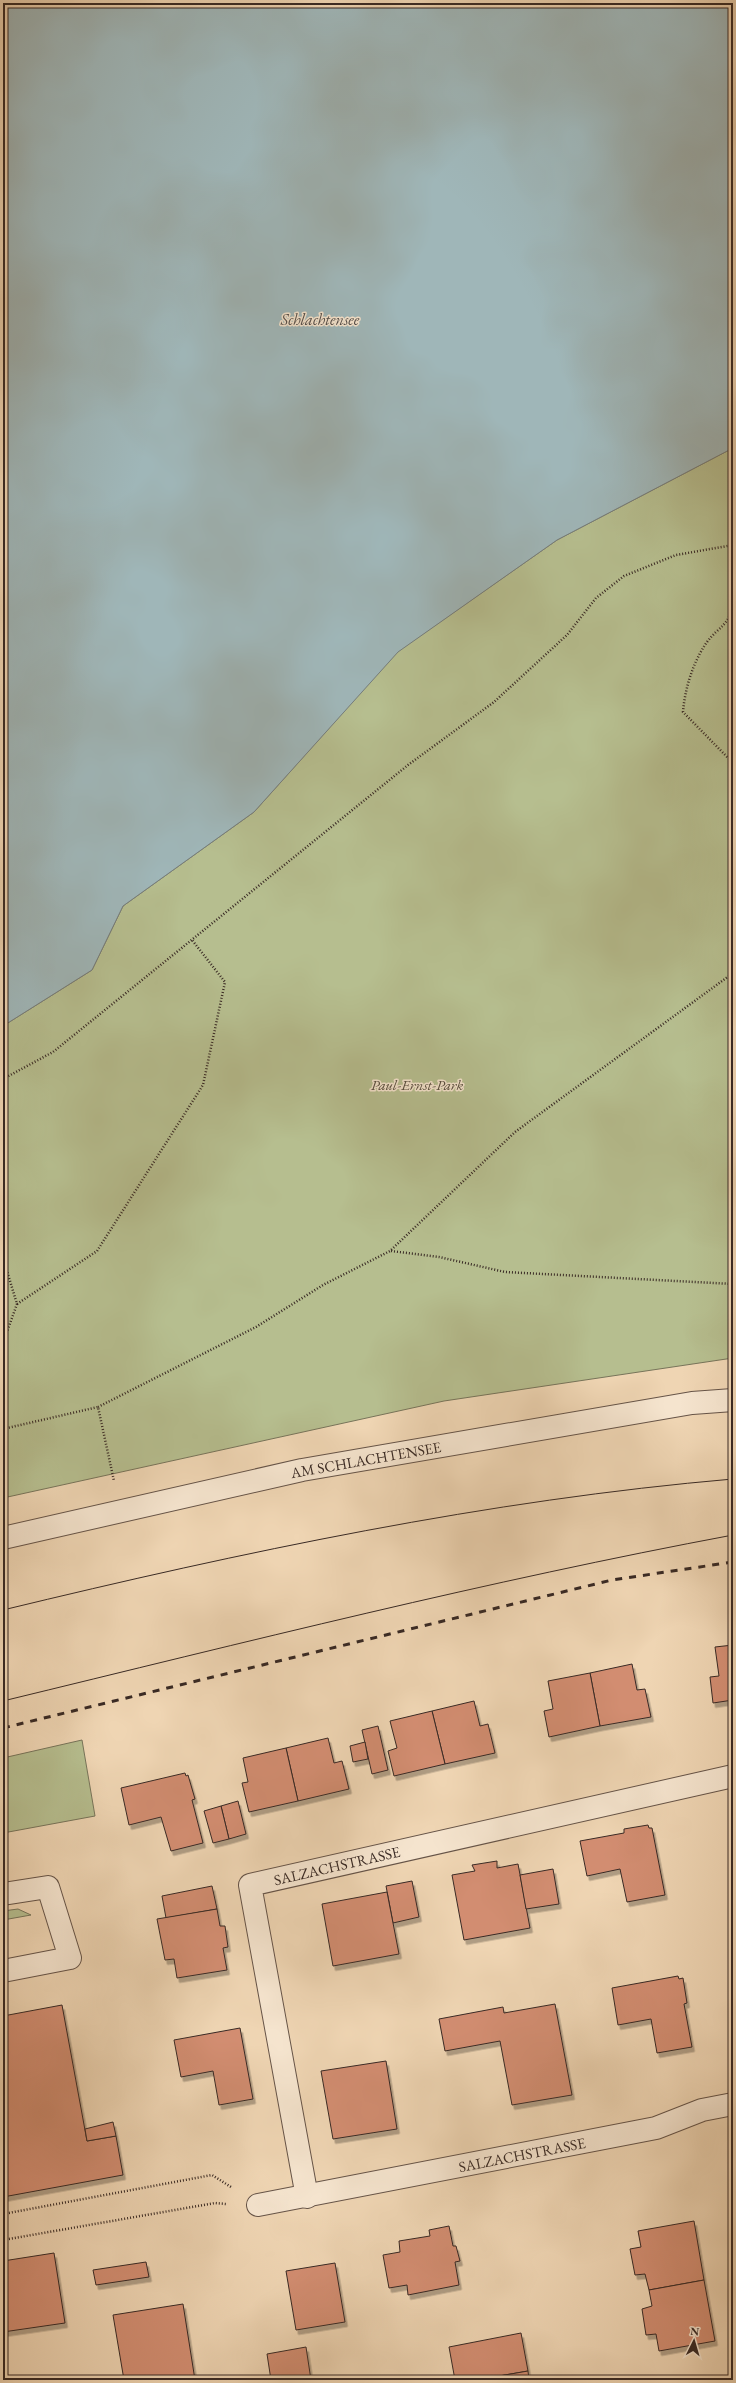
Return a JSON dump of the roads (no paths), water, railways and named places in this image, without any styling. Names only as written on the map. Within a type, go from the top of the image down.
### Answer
[{"type":"street","name":"AM SCHLACHTENSEE","points":[[3,1538],[302,1470],[692,1403],[733,1400]]},
{"type":"street","name":"SALZACHSTRASSE","points":[[308,2197],[250,1885],[733,1776]]},
{"type":"street","points":[[3,1894],[48,1887],[70,1958],[3,1971]]},
{"type":"street","name":"SALZACHSTRASSE","points":[[258,2205],[308,2197],[656,2128],[702,2110],[733,2104]]},
{"type":"water","name":"Schlachtensee","points":[[3,3],[733,3],[733,448],[557,540],[398,652],[254,812],[123,906],[92,970],[3,1026]]},
{"type":"tram line","points":[[3,1610],[183,1568],[457,1514],[641,1488],[733,1479]]},
{"type":"tram line","points":[[3,1701],[458,1592],[733,1535]]},
{"type":"railway","points":[[3,1728],[612,1580],[733,1562]]},
{"type":"park label","name":"Paul-Ernst-Park","points":[[417,1085]]}]
